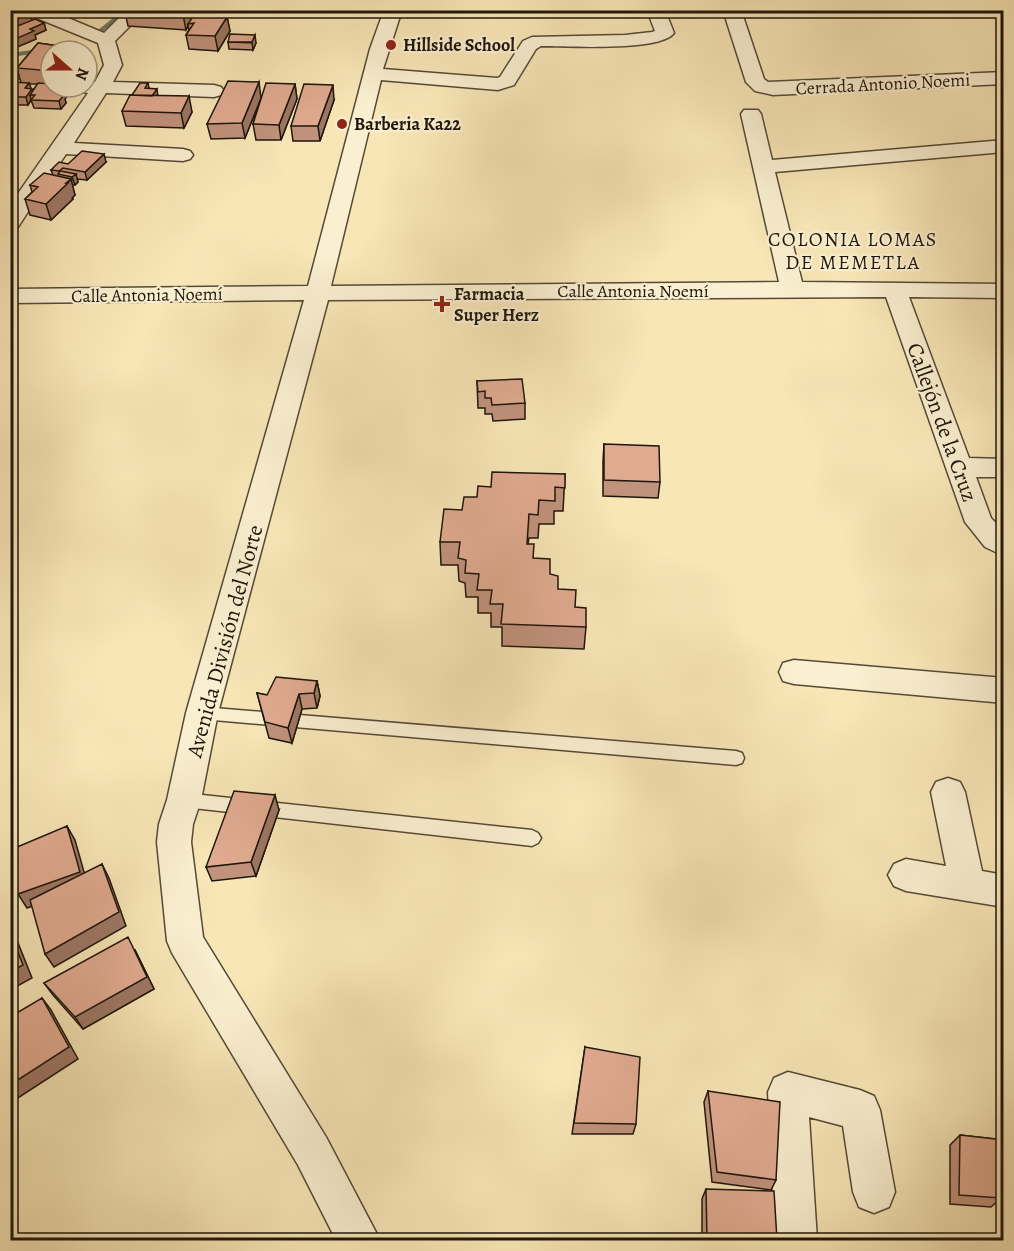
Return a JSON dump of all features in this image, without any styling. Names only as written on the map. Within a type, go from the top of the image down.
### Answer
[{"type":"street","points":[[33,10],[106,40]]},
{"type":"street","points":[[106,40],[138,10]]},
{"type":"street","name":"Avenida División del Norte","points":[[359,1240],[312,1151],[185,941],[174,842],[176,824],[184,800],[202,713],[318,293],[373,74],[393,10]]},
{"type":"street","points":[[373,74],[498,84],[507,81],[529,45],[538,41],[633,40],[661,37],[665,33],[656,10]]},
{"type":"street","name":"Cerrada Antonio Noemi","points":[[732,10],[755,82],[762,87],[772,89],[1004,78]]},
{"type":"street","points":[[99,80],[113,65],[106,40]]},
{"type":"street","points":[[10,86],[39,86]]},
{"type":"street","points":[[99,87],[214,91]]},
{"type":"street","points":[[10,222],[61,148],[87,99]]},
{"type":"street","points":[[751,114],[792,289]]},
{"type":"street","points":[[763,167],[1004,146]]},
{"type":"street","points":[[61,148],[183,154]]},
{"type":"street","name":"Calle Antonia Noemí","points":[[10,296],[792,289],[1004,291]]},
{"type":"street","name":"Callejón de la Cruz","points":[[895,290],[979,522],[995,540],[1004,546]]},
{"type":"street","points":[[959,467],[1004,468]]},
{"type":"street","points":[[794,672],[1004,691]]},
{"type":"street","points":[[948,792],[967,885]]},
{"type":"street","points":[[906,875],[1004,891]]},
{"type":"street","points":[[796,1240],[788,1092],[860,1110],[874,1192]]},
{"type":"lane","points":[[202,713],[736,758]]},
{"type":"lane","points":[[184,800],[532,838]]},
{"type":"building","points":[[10,10],[28,10],[29,11],[10,18]]},
{"type":"building","points":[[126,10],[186,10],[183,15],[125,12]]},
{"type":"building","points":[[194,15],[227,17],[215,36],[186,35],[194,23],[188,24]]},
{"type":"building","points":[[35,19],[44,23],[30,29],[34,31],[13,40],[10,39],[10,29]]},
{"type":"building","points":[[230,34],[255,35],[252,42],[228,42]]},
{"type":"building","points":[[38,43],[39,43],[39,70],[17,68]]},
{"type":"building","points":[[228,81],[259,82],[242,123],[207,124]]},
{"type":"building","points":[[10,82],[29,83],[25,88],[32,89],[26,97],[10,97]]},
{"type":"building","points":[[39,83],[39,99],[61,99],[59,101],[31,100],[35,95],[30,95]]},
{"type":"building","points":[[140,83],[148,83],[145,88],[157,89],[152,96],[132,95]]},
{"type":"building","points":[[266,83],[295,84],[279,125],[253,124]]},
{"type":"building","points":[[304,84],[333,85],[318,126],[291,126]]},
{"type":"building","points":[[130,95],[189,96],[181,113],[122,111]]},
{"type":"building","points":[[82,151],[104,154],[85,172],[63,168],[59,171],[51,170],[59,162],[68,164]]},
{"type":"building","points":[[60,171],[76,174],[72,177],[58,174]]},
{"type":"building","points":[[44,173],[71,179],[46,204],[25,199],[38,187],[30,185]]},
{"type":"building","points":[[522,379],[525,403],[492,405],[491,398],[485,398],[485,391],[478,392],[477,381]]},
{"type":"building","points":[[604,444],[659,446],[660,482],[604,480]]},
{"type":"building","points":[[492,472],[565,474],[565,488],[555,487],[555,501],[539,500],[538,515],[529,514],[527,544],[534,544],[533,558],[550,559],[550,574],[558,576],[558,589],[576,590],[575,607],[586,608],[586,627],[501,624],[503,604],[490,604],[492,590],[477,590],[479,574],[465,573],[466,560],[458,558],[460,542],[440,542],[444,509],[462,510],[464,497],[477,497],[478,486],[491,487]]},
{"type":"building","points":[[276,677],[317,681],[314,693],[299,694],[288,728],[265,722],[257,693],[267,695]]},
{"type":"building","points":[[234,791],[275,795],[251,862],[206,867]]},
{"type":"building","points":[[67,826],[80,872],[18,894],[10,882],[10,850]]},
{"type":"building","points":[[102,864],[119,912],[45,954],[30,900]]},
{"type":"building","points":[[10,933],[23,965],[10,972]]},
{"type":"building","points":[[128,937],[147,977],[75,1017],[44,983]]},
{"type":"building","points":[[42,998],[69,1047],[10,1085],[10,1017]]},
{"type":"building","points":[[585,1047],[640,1057],[636,1124],[574,1123]]},
{"type":"building","points":[[708,1091],[780,1102],[776,1180],[717,1172]]},
{"type":"building","points":[[960,1135],[1004,1140],[1004,1159],[998,1160],[1001,1198],[959,1195]]},
{"type":"building","points":[[706,1189],[774,1191],[777,1240],[707,1240]]},
{"type":"waterway","points":[[100,31],[128,10]]},
{"type":"waterway","points":[[10,55],[39,51]]},
{"type":"place","name":"Hillside School","points":[[391,45]]},
{"type":"place","name":"Barberia Ka22","points":[[342,124]]},
{"type":"place","name":"Farmacia Super Herz","points":[[442,304]]},
{"type":"district","name":"COLONIA LOMAS DE MEMETLA","points":[[853,250]]}]
